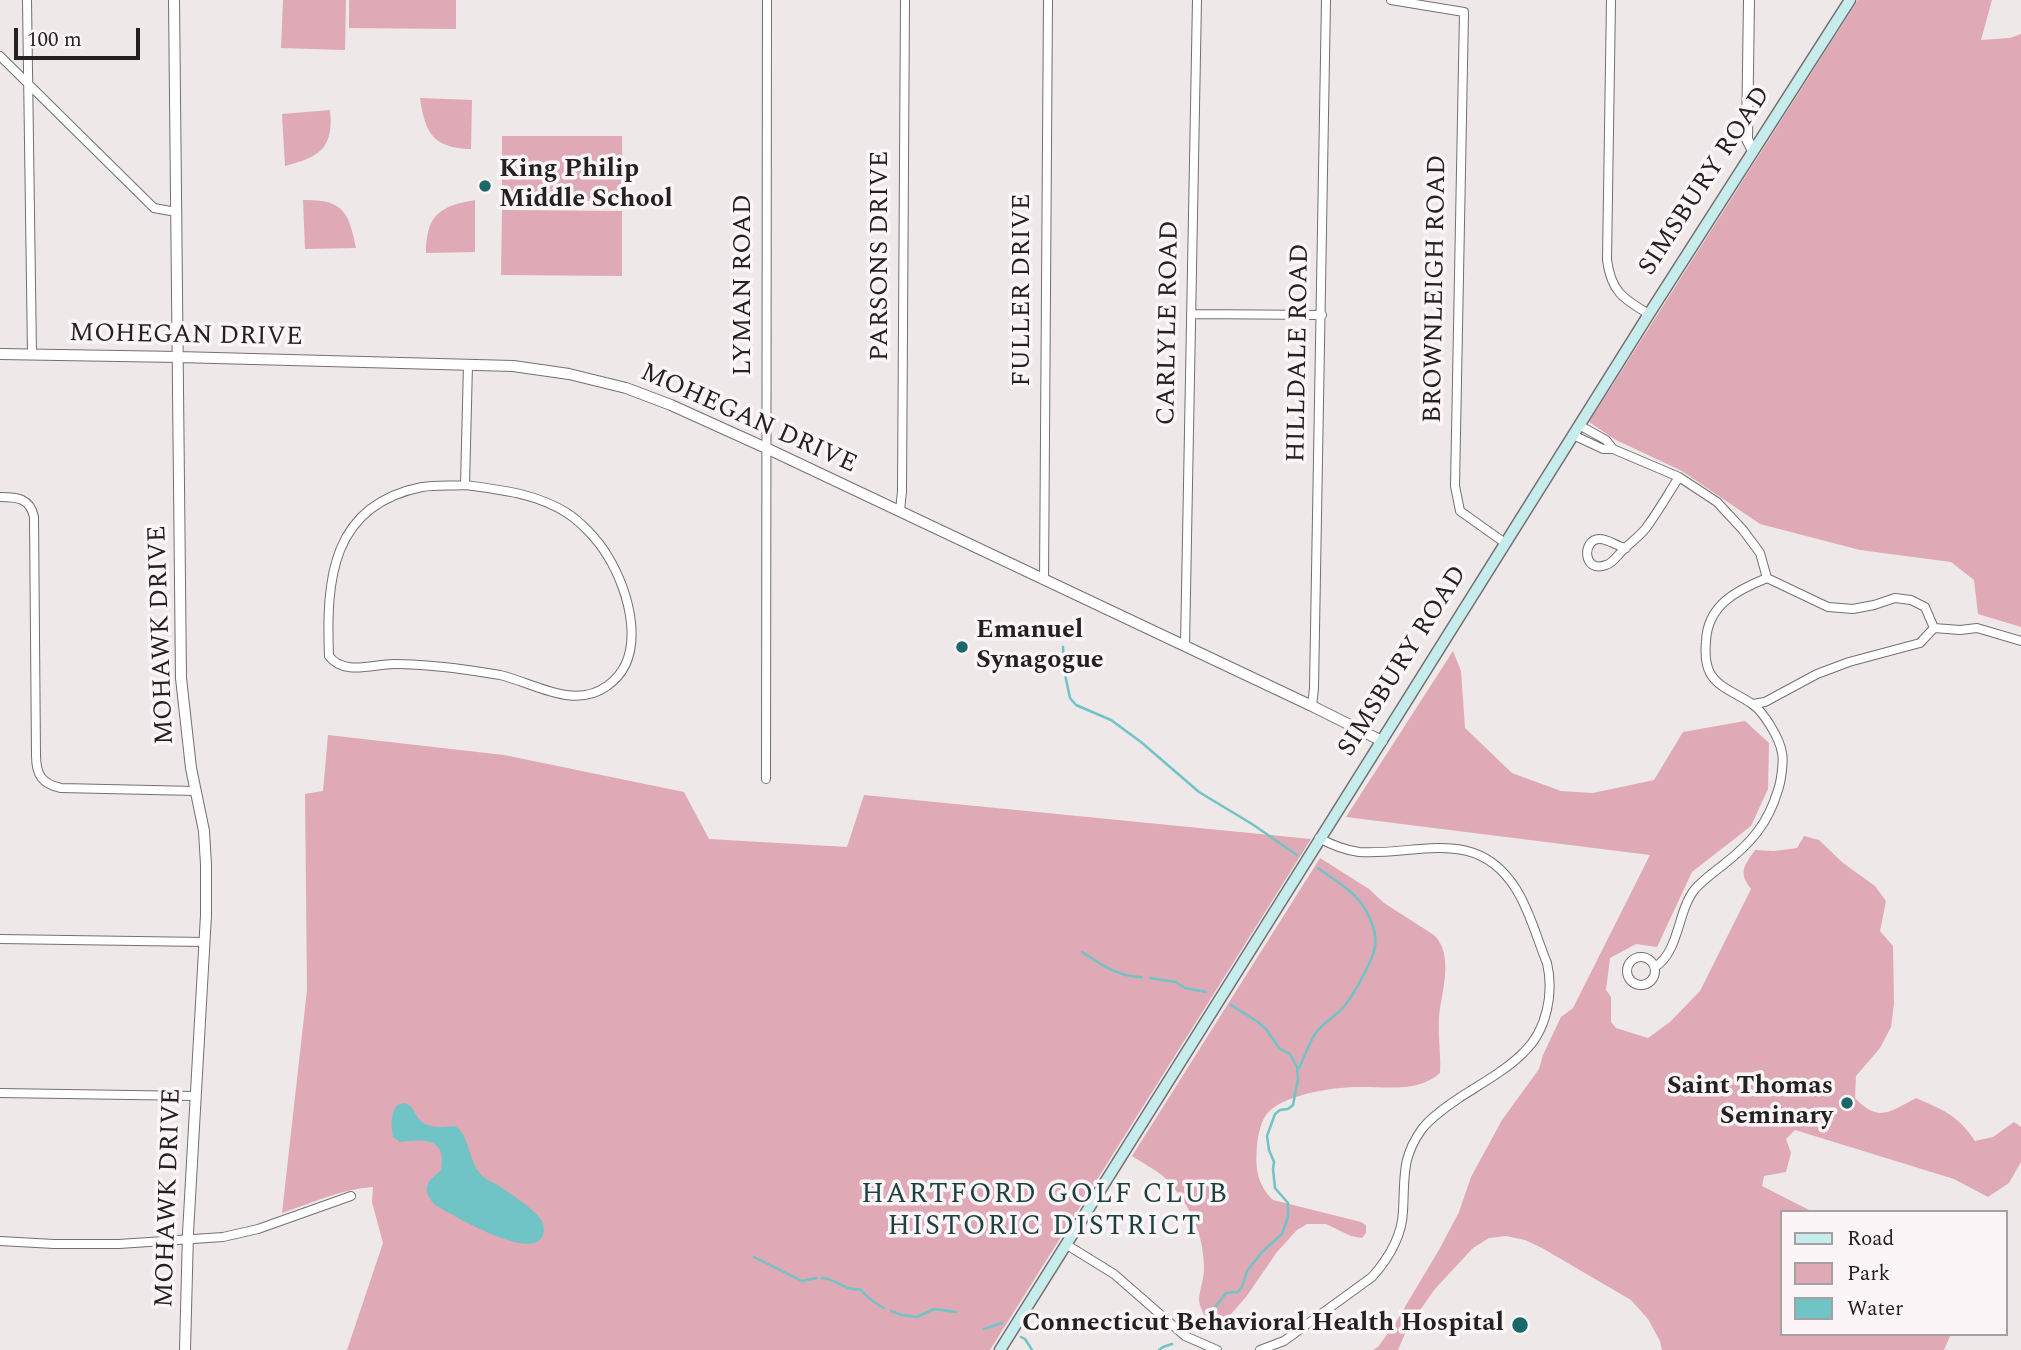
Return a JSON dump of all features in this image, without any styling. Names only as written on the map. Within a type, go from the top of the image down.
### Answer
[{"type":"main road","name":"SIMSBURY ROAD","points":[[1000,1350],[1579,425],[1850,0]]},
{"type":"street","points":[[27,0],[32,355]]},
{"type":"street","name":"MOHAWK DRIVE","points":[[174,0],[181,678],[185,728],[204,831],[206,865],[185,1350]]},
{"type":"street","name":"LYMAN ROAD","points":[[766,779],[767,0]]},
{"type":"street","name":"PARSONS DRIVE","points":[[900,512],[905,0]]},
{"type":"street","name":"FULLER DRIVE","points":[[1044,580],[1048,0]]},
{"type":"street","name":"CARLYLE ROAD","points":[[1185,646],[1197,0]]},
{"type":"street","name":"HILLDALE ROAD","points":[[1312,706],[1322,315],[1326,0]]},
{"type":"street","name":"BROWNLEIGH ROAD","points":[[1391,0],[1464,12],[1455,486],[1460,511],[1505,543]]},
{"type":"street","points":[[1611,0],[1607,260],[1612,282],[1618,292],[1649,314]]},
{"type":"street","points":[[1749,0],[1747,139],[1753,151]]},
{"type":"street","points":[[0,56],[154,208],[176,212]]},
{"type":"street","points":[[1191,314],[1322,315]]},
{"type":"street","name":"MOHEGAN DRIVE","points":[[0,354],[513,366],[569,374],[626,388],[671,405],[766,448],[1382,741]]},
{"type":"street","points":[[465,485],[468,364]]},
{"type":"street","points":[[1579,425],[1606,440],[1614,450]]},
{"type":"street","points":[[1573,435],[1679,477],[1717,502],[1760,553],[1767,578],[1828,607],[1853,609],[1874,606],[1895,598],[1911,600],[1925,607],[1934,628]]},
{"type":"street","points":[[1626,548],[1601,539],[1594,540],[1589,545],[1587,559],[1591,564],[1603,567],[1611,563],[1646,529],[1679,477]]},
{"type":"street","points":[[465,485],[521,492],[544,500],[569,514],[607,554],[624,588],[632,636],[624,666],[606,687],[588,695],[568,696],[501,676],[450,668],[393,664],[355,668],[334,663],[329,656],[329,592],[335,561],[346,536],[362,517],[395,496],[423,487],[465,485]]},
{"type":"street","points":[[0,497],[25,500],[34,517],[36,766],[40,777],[49,785],[61,788],[196,791]]},
{"type":"street","points":[[1655,967],[1666,957],[1686,901],[1697,886],[1743,849],[1763,827],[1779,788],[1783,753],[1771,726],[1753,704],[1731,693],[1711,674],[1705,655],[1706,634],[1711,616],[1723,601],[1744,587],[1767,578]]},
{"type":"street","points":[[1934,628],[1977,628],[2021,641]]},
{"type":"street","points":[[1753,704],[1765,702],[1816,674],[1920,643],[1934,628]]},
{"type":"street","points":[[1260,1350],[1283,1341],[1372,1277],[1389,1257],[1399,1232],[1403,1210],[1404,1173],[1412,1148],[1423,1127],[1522,1055],[1537,1036],[1549,1000],[1547,963],[1522,901],[1508,878],[1491,862],[1451,847],[1358,852],[1336,847],[1319,838]]},
{"type":"street","points":[[0,939],[204,942]]},
{"type":"street","points":[[0,1093],[195,1096]]},
{"type":"street","points":[[0,1241],[119,1244],[246,1233],[351,1196]]},
{"type":"street","points":[[1067,1245],[1114,1274],[1185,1335],[1217,1350]]},
{"type":"green space","points":[[283,0],[346,0],[345,50],[281,48]]},
{"type":"green space","points":[[349,0],[456,0],[456,29],[349,28]]},
{"type":"green space","points":[[1858,0],[1992,0],[1981,40],[2010,38],[2021,34],[2021,627],[1978,614],[1974,580],[1951,562],[1860,550],[1760,524],[1682,471],[1616,440],[1589,422]]},
{"type":"green space","points":[[420,98],[472,100],[471,149],[448,146],[433,136],[425,121]]},
{"type":"green space","points":[[330,110],[330,134],[322,149],[307,159],[285,166],[282,114]]},
{"type":"green space","points":[[502,136],[622,136],[623,201],[502,201]]},
{"type":"green space","points":[[303,200],[327,202],[342,210],[350,225],[356,248],[305,249]]},
{"type":"green space","points":[[475,200],[475,252],[426,253],[429,230],[437,214],[453,205]]},
{"type":"green space","points":[[502,210],[622,211],[622,276],[501,275]]},
{"type":"green space","points":[[1453,651],[1461,671],[1465,728],[1512,773],[1561,791],[1593,793],[1654,780],[1683,732],[1745,721],[1769,743],[1768,789],[1751,826],[1692,872],[1657,947],[1636,944],[1610,958],[1606,990],[1611,997],[1611,1022],[1616,1028],[1648,1038],[1670,1022],[1700,991],[1751,889],[1744,869],[1755,850],[1797,848],[1804,836],[1819,840],[1843,863],[1875,886],[1886,901],[1880,931],[1893,946],[1894,1003],[1891,1027],[1880,1048],[1856,1076],[1855,1098],[1871,1111],[1884,1113],[1916,1098],[1956,1119],[1975,1141],[1993,1137],[2014,1122],[2021,1127],[2021,1162],[2009,1183],[1988,1197],[1954,1179],[1795,1130],[1786,1139],[1791,1153],[1786,1172],[1764,1176],[1762,1186],[1809,1210],[1780,1210],[1780,1336],[1950,1336],[1944,1350],[1662,1350],[1648,1319],[1631,1300],[1542,1248],[1525,1240],[1506,1236],[1489,1238],[1473,1248],[1434,1290],[1407,1329],[1398,1350],[1373,1350],[1396,1322],[1440,1248],[1459,1212],[1471,1177],[1502,1120],[1539,1069],[1561,1017],[1573,1008],[1650,855],[1346,817]]},
{"type":"green space","points":[[328,735],[504,755],[684,792],[709,839],[847,847],[864,795],[1311,839],[990,1350],[347,1350],[383,1243],[372,1202],[373,1187],[338,1193],[282,1213],[307,990],[305,794],[323,791]]},
{"type":"green space","points":[[1320,858],[1434,935],[1440,944],[1444,953],[1445,975],[1439,1018],[1440,1073],[1413,1086],[1352,1087],[1311,1093],[1284,1102],[1266,1115],[1259,1134],[1256,1161],[1260,1182],[1273,1200],[1361,1222],[1366,1225],[1366,1233],[1362,1238],[1351,1236],[1326,1224],[1307,1224],[1297,1230],[1277,1252],[1246,1297],[1225,1321],[1220,1325],[1210,1326],[1199,1301],[1204,1273],[1201,1243],[1188,1208],[1164,1177],[1132,1156]]},
{"type":"water","points":[[404,1103],[427,1125],[455,1126],[460,1130],[479,1172],[539,1216],[544,1227],[542,1237],[534,1243],[507,1240],[435,1205],[430,1199],[427,1186],[441,1170],[440,1151],[431,1142],[400,1142],[393,1137],[393,1113],[397,1105]]},
{"type":"waterway","points":[[1063,647],[1064,670],[1070,698],[1076,705],[1111,720],[1199,792],[1297,855]]},
{"type":"waterway","points":[[1299,1068],[1315,1034],[1354,992],[1375,947],[1373,925],[1362,904],[1349,890],[1318,868]]},
{"type":"waterway","points":[[1082,952],[1118,973],[1142,977]]},
{"type":"waterway","points":[[1150,978],[1176,982],[1185,988],[1206,992]]},
{"type":"waterway","points":[[1195,1323],[1209,1315],[1226,1293],[1238,1292],[1247,1271],[1262,1252],[1282,1234],[1288,1217],[1288,1203],[1275,1188],[1274,1162],[1267,1136],[1275,1114],[1293,1105],[1298,1079],[1297,1067],[1290,1054],[1279,1048],[1266,1029],[1231,1005]]},
{"type":"waterway","points":[[754,1257],[802,1281],[817,1278]]},
{"type":"waterway","points":[[822,1278],[860,1289],[884,1308]]},
{"type":"waterway","points":[[891,1311],[917,1317],[934,1309],[956,1312]]},
{"type":"waterway","points":[[984,1329],[1002,1323]]},
{"type":"waterway","points":[[1021,1337],[1032,1350]]},
{"type":"waterway","points":[[1159,1350],[1172,1344]]},
{"type":"place","name":"King Philip Middle School","points":[[485,186]]},
{"type":"place","name":"Emanuel Synagogue","points":[[962,647]]},
{"type":"place","name":"Saint Thomas Seminary","points":[[1847,1103]]},
{"type":"place","name":"Connecticut Behavioral Health Hospital","points":[[1520,1325]]},
{"type":"district","name":"HARTFORD GOLF CLUB HISTORIC DISTRICT","points":[[1045,1213]]}]
